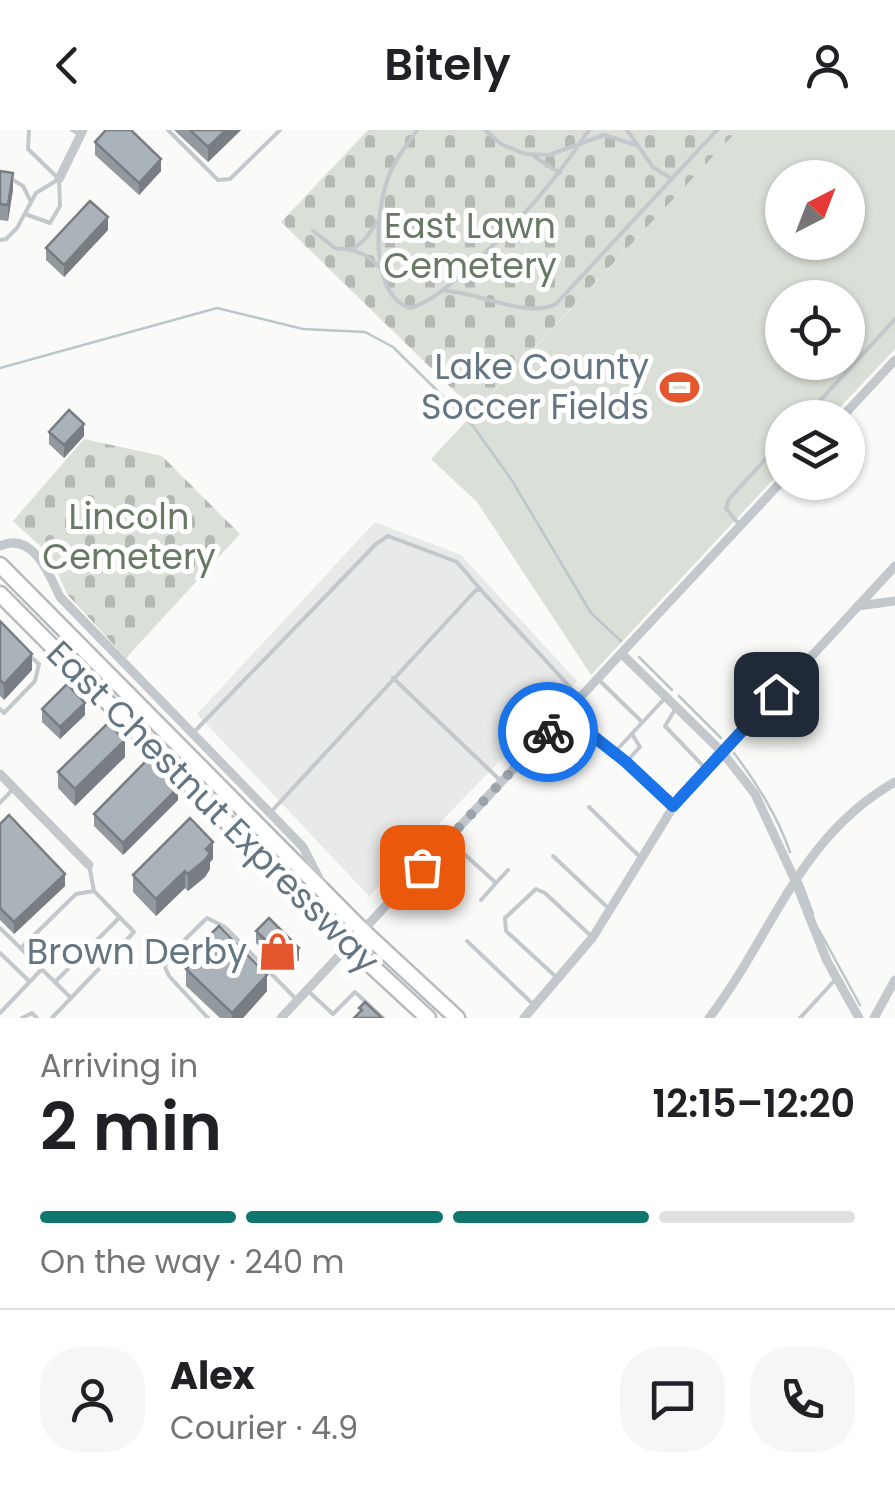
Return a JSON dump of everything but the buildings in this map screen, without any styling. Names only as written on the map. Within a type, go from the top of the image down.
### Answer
[{"type":"main road","name":"East Chestnut Expressway","points":[[0,565],[362,931],[456,1018]]},
{"type":"main road","name":"East Chestnut Expressway","points":[[0,594],[349,945],[428,1018]]},
{"type":"street","points":[[59,179],[79,132]]},
{"type":"street","points":[[858,400],[895,360]]},
{"type":"street","points":[[281,1018],[765,499]]},
{"type":"street","points":[[0,546],[21,543],[34,552],[60,597],[303,847],[328,896]]},
{"type":"street","points":[[524,1018],[593,937],[673,806],[895,566]]},
{"type":"street","points":[[858,606],[895,601]]},
{"type":"street","points":[[622,654],[722,752],[756,794],[837,979],[860,1018]]},
{"type":"street","points":[[0,774],[89,865]]},
{"type":"street","points":[[709,1018],[794,878],[828,834],[895,782]]},
{"type":"street","points":[[874,1018],[895,980]]},
{"type":"lane","points":[[25,214],[53,222],[60,206],[59,179],[28,150],[29,130]]},
{"type":"lane","points":[[168,130],[224,182],[280,130]]},
{"type":"lane","points":[[417,130],[389,174],[379,219],[382,269],[390,292],[404,307],[420,305],[442,291],[515,225],[560,173],[589,130]]},
{"type":"lane","points":[[485,130],[501,144],[538,158],[560,173]]},
{"type":"lane","points":[[627,130],[653,166],[671,178]]},
{"type":"lane","points":[[442,291],[548,308],[563,297],[717,130]]},
{"type":"lane","points":[[526,154],[549,154],[604,135],[636,145]]},
{"type":"lane","points":[[0,178],[20,182],[31,202]]},
{"type":"lane","points":[[0,240],[12,234],[40,190],[59,179]]},
{"type":"lane","points":[[352,250],[379,219]]},
{"type":"lane","points":[[313,231],[335,248],[365,255],[382,269]]},
{"type":"lane","points":[[821,400],[895,320]]},
{"type":"lane","points":[[740,526],[726,508],[729,499],[765,460]]},
{"type":"lane","points":[[193,734],[388,536],[457,562],[580,698]]},
{"type":"lane","points":[[270,813],[472,592],[481,590]]},
{"type":"lane","points":[[0,709],[4,712],[35,681],[39,664],[26,651]]},
{"type":"lane","points":[[393,678],[502,782]]},
{"type":"lane","points":[[598,678],[642,722]]},
{"type":"lane","points":[[613,754],[666,697]]},
{"type":"lane","points":[[676,707],[666,726],[706,769]]},
{"type":"lane","points":[[565,714],[626,762],[673,806]]},
{"type":"lane","points":[[626,762],[640,747],[632,734]]},
{"type":"lane","points":[[0,803],[14,788]]},
{"type":"lane","points":[[589,807],[640,858]]},
{"type":"lane","points":[[448,840],[496,883]]},
{"type":"lane","points":[[554,856],[610,910]]},
{"type":"lane","points":[[52,1018],[134,932],[94,890],[89,865]]},
{"type":"lane","points":[[481,900],[508,870]]},
{"type":"lane","points":[[558,980],[506,931],[505,918],[536,888],[593,937]]},
{"type":"lane","points":[[20,948],[76,894],[94,890]]},
{"type":"lane","points":[[54,983],[120,917]]},
{"type":"lane","points":[[208,1018],[165,967],[168,956],[208,918],[225,927],[297,1000]]},
{"type":"lane","points":[[0,928],[71,998]]},
{"type":"lane","points":[[467,942],[535,1006]]},
{"type":"lane","points":[[0,953],[29,982]]},
{"type":"lane","points":[[0,1013],[41,970]]},
{"type":"lane","points":[[800,1018],[837,979]]},
{"type":"lane","points":[[307,990],[331,1016],[355,992],[383,1018]]},
{"type":"lane","points":[[22,1018],[32,1013],[37,1018]]},
{"type":"shaded area","points":[[375,522],[461,555],[577,681],[369,896],[197,714]]},
{"type":"green space","name":"East Lawn Cemetery","points":[[368,130],[738,130],[475,411],[281,222]]},
{"type":"green space","name":"Lake County Soccer Fields","points":[[738,130],[895,130],[895,349],[847,400],[765,400],[765,488],[591,675],[477,502],[431,459]]},
{"type":"green space","name":"Lincoln Cemetery","points":[[84,439],[162,456],[240,534],[126,658],[67,594],[49,554],[13,521]]},
{"type":"waterway","points":[[0,368],[217,308],[303,329],[365,332],[393,347],[473,426],[511,479],[591,613],[621,641]]},
{"type":"waterway","points":[[639,657],[672,690]]},
{"type":"waterway","points":[[679,696],[721,738]]},
{"type":"waterway","points":[[734,753],[766,800],[790,852]]},
{"type":"waterway","points":[[801,882],[813,914]]},
{"type":"waterway","points":[[819,930],[860,1005]]},
{"type":"way so far","points":[[422,867],[548,732]]},
{"type":"place","name":"Lake County Soccer Fields","points":[[679,387]]},
{"type":"place","name":"Brown Derby","points":[[277,952]]},
{"type":"route","points":[[548,732],[565,714],[626,762],[673,806],[776,694]]}]
